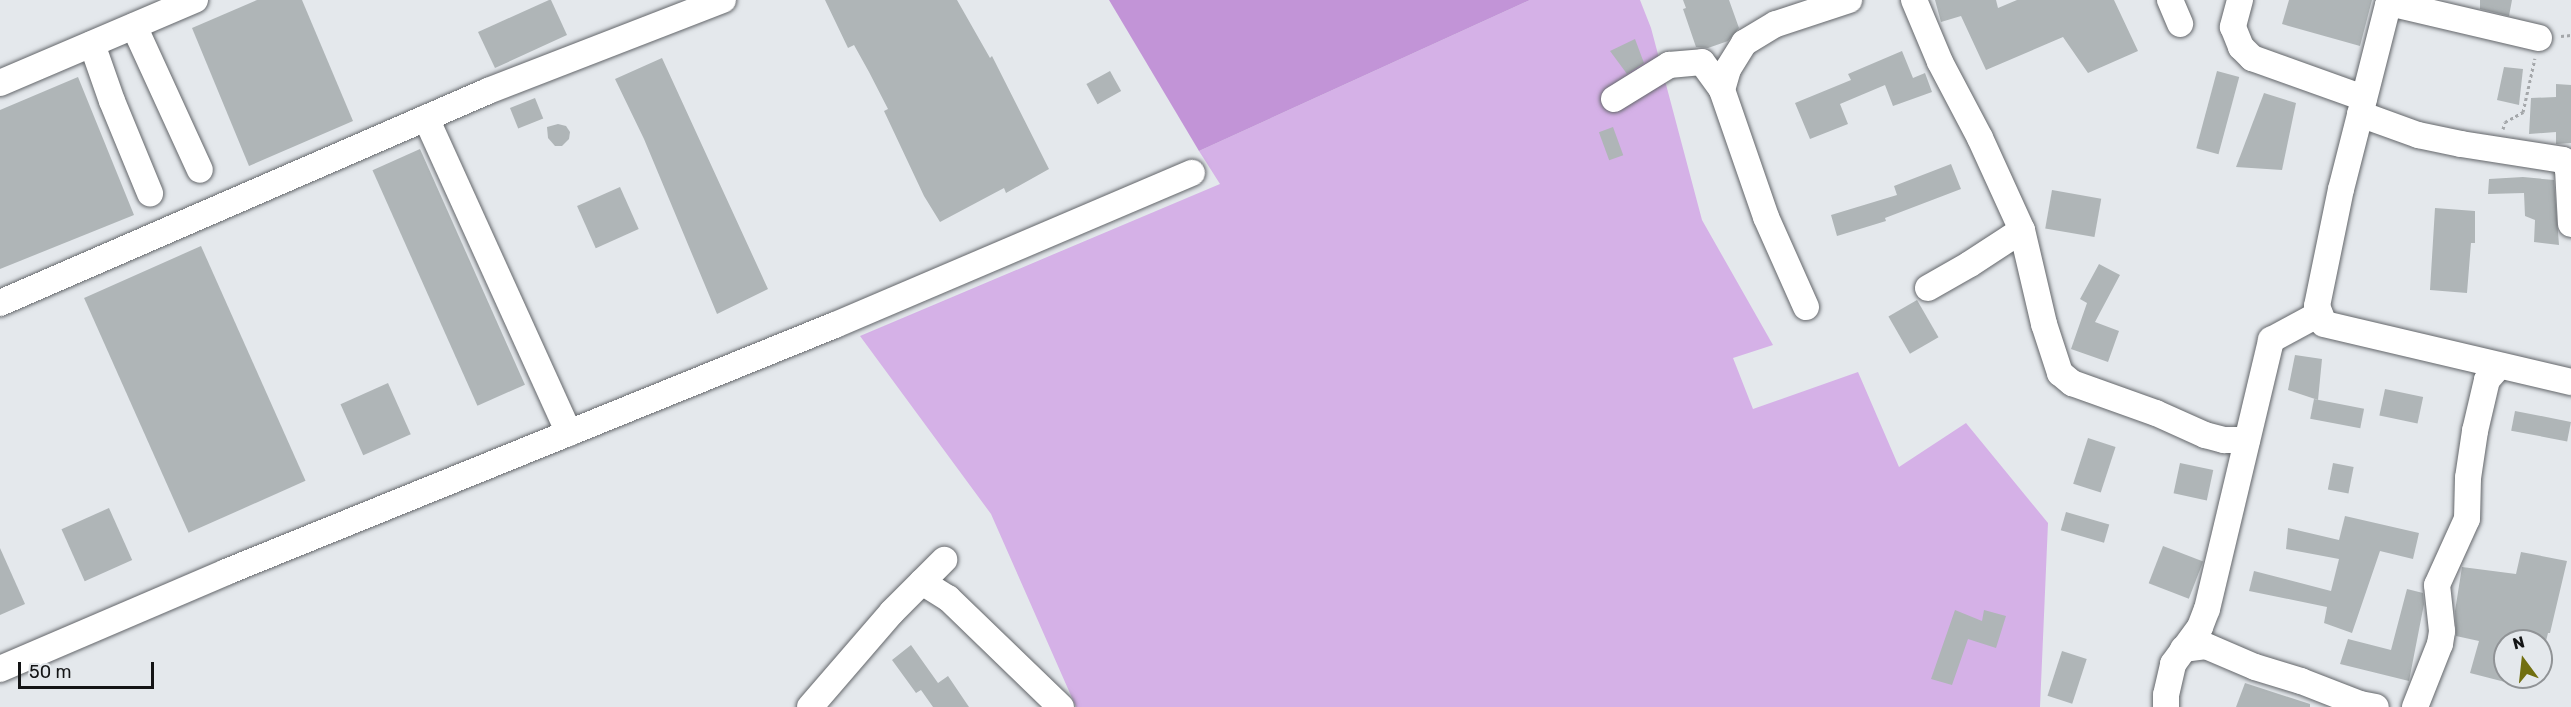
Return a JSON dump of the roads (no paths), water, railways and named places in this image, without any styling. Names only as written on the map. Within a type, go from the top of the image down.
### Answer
[{"type":"street","points":[[0,83],[195,0]]},
{"type":"street","points":[[0,303],[426,118],[723,0]]},
{"type":"street","points":[[1722,90],[1728,69],[1744,43],[1776,24],[1849,0]]},
{"type":"street","points":[[1914,0],[1940,62],[1980,138],[2022,230],[2044,324],[2060,373],[2072,383],[2156,412],[2205,435],[2224,440],[2247,440]]},
{"type":"street","points":[[2170,0],[2180,24]]},
{"type":"street","points":[[2240,0],[2233,27],[2241,48],[2252,58],[2362,106],[2418,135],[2566,163],[2571,224]]},
{"type":"street","points":[[2539,38],[2394,4],[2388,5],[2325,261],[2317,306],[2324,324],[2427,346],[2488,369],[2569,380]]},
{"type":"street","points":[[134,26],[200,170]]},
{"type":"street","points":[[92,44],[112,101],[150,193]]},
{"type":"street","points":[[1614,99],[1669,64],[1702,62],[1722,90],[1766,217],[1806,307]]},
{"type":"street","points":[[426,118],[569,433]]},
{"type":"street","points":[[0,669],[226,572],[835,325],[1192,173]]},
{"type":"street","points":[[1928,288],[2022,230]]},
{"type":"street","points":[[2166,707],[2166,695],[2173,664],[2200,627],[2207,609],[2224,528],[2271,340],[2319,314]]},
{"type":"street","points":[[2415,707],[2440,644],[2442,631],[2437,585],[2467,519],[2468,478],[2488,369]]},
{"type":"street","points":[[810,707],[892,612],[944,560]]},
{"type":"street","points":[[921,582],[948,598],[1060,707]]},
{"type":"street","points":[[2183,649],[2206,646],[2255,667],[2301,681],[2360,705],[2376,707]]}]
